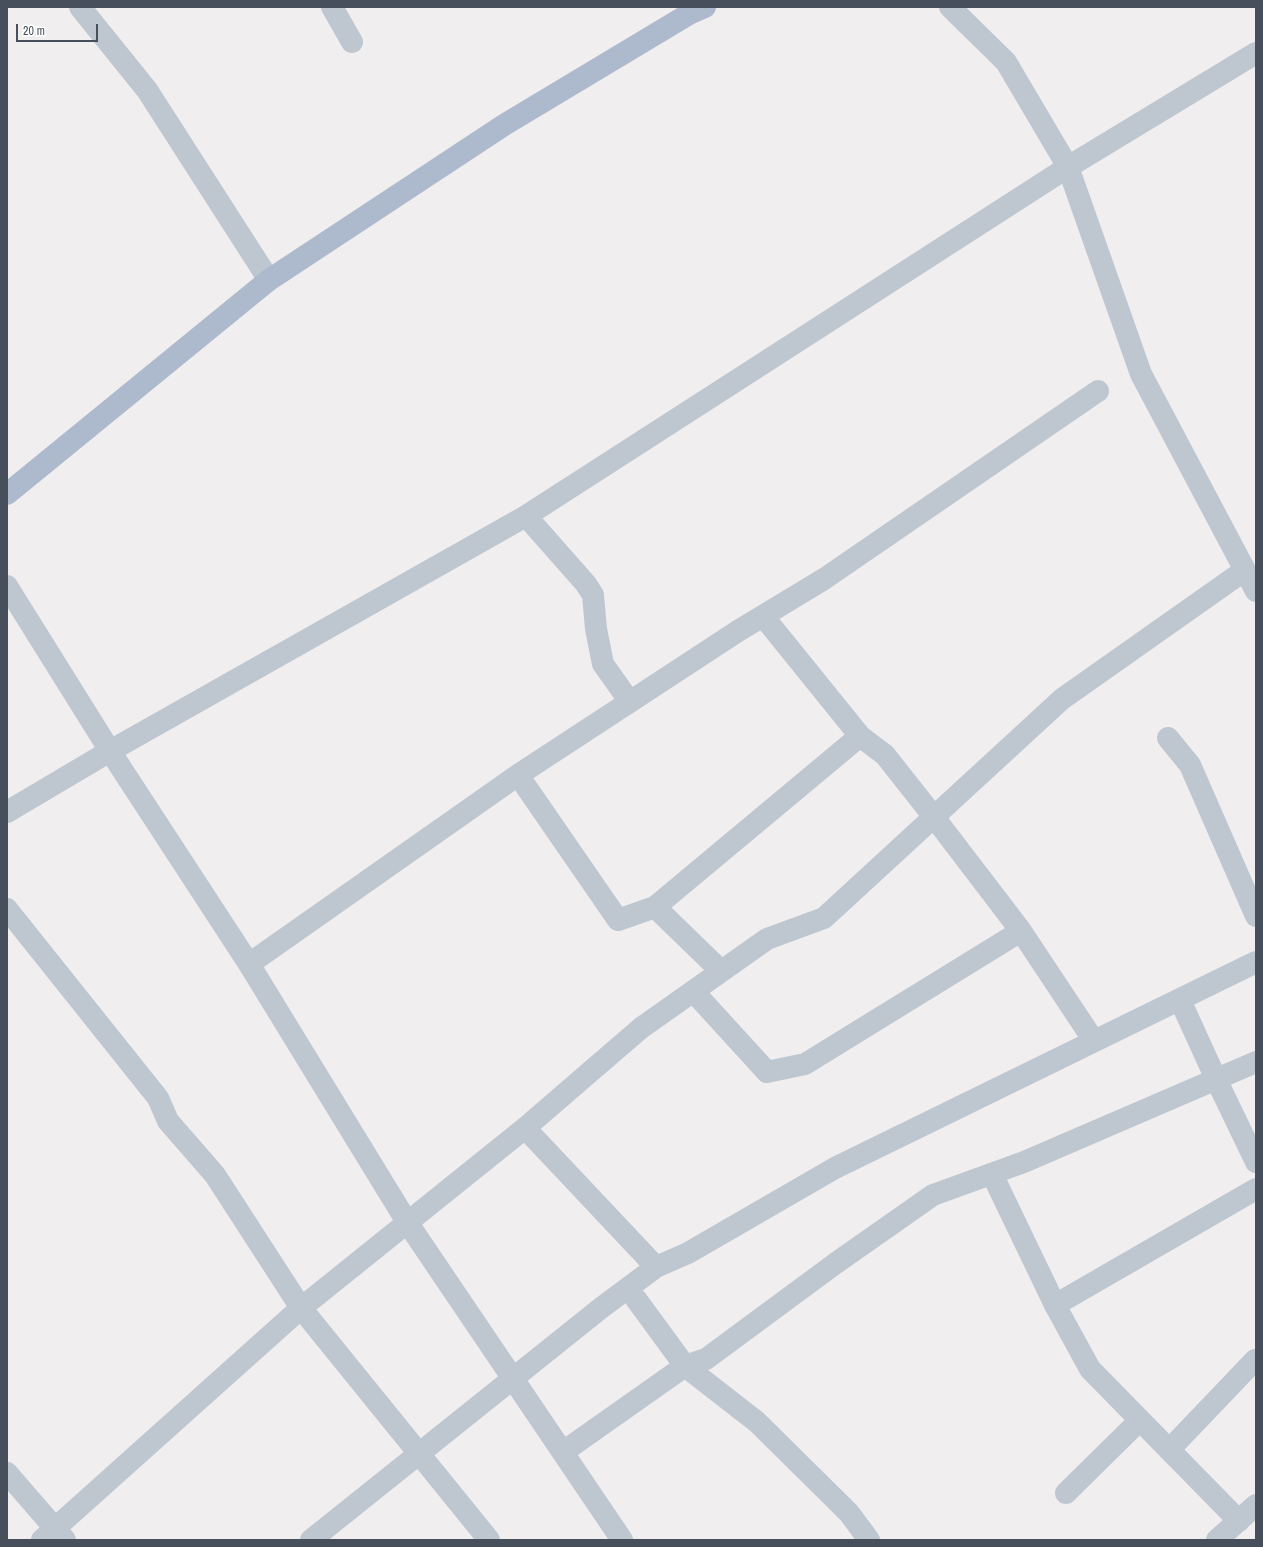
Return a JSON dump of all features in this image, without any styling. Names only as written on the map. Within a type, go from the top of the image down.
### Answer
[{"type":"main road","points":[[7,494],[269,280],[504,125],[693,9]]},
{"type":"street","points":[[80,7],[146,90],[269,280]]},
{"type":"street","points":[[332,7],[352,42]]},
{"type":"street","points":[[950,7],[1006,62],[1068,167],[1141,374],[1256,591]]},
{"type":"street","points":[[7,812],[110,751],[526,516],[1068,167],[1256,52]]},
{"type":"street","points":[[249,964],[518,775],[763,616],[824,579],[1098,391]]},
{"type":"street","points":[[526,516],[594,595],[596,629],[603,664],[630,702]]},
{"type":"street","points":[[7,1473],[54,1536],[301,1308],[525,1128],[641,1028],[767,939],[824,918],[1062,699],[1245,570]]},
{"type":"street","points":[[7,586],[110,751],[249,964],[407,1222],[622,1540]]},
{"type":"street","points":[[763,616],[860,736],[885,755],[934,817],[1021,931],[1094,1041]]},
{"type":"street","points":[[518,775],[618,920],[655,907],[860,736]]},
{"type":"street","points":[[1168,738],[1190,765],[1256,916]]},
{"type":"street","points":[[655,907],[721,971]]},
{"type":"street","points":[[7,910],[158,1098],[168,1121],[215,1175],[301,1308],[489,1540]]},
{"type":"street","points":[[693,991],[767,1072],[805,1064],[1021,931]]},
{"type":"street","points":[[311,1540],[600,1308],[656,1267],[688,1253],[835,1168],[1256,962]]},
{"type":"street","points":[[1180,1000],[1256,1162]]},
{"type":"street","points":[[563,1452],[685,1366],[706,1359],[836,1262],[933,1195],[1024,1162],[1256,1062]]},
{"type":"street","points":[[525,1128],[656,1267]]},
{"type":"street","points":[[992,1174],[1055,1305],[1090,1369],[1239,1521]]},
{"type":"street","points":[[1055,1305],[1256,1189]]},
{"type":"street","points":[[636,1299],[685,1366],[757,1422],[849,1513],[869,1540]]},
{"type":"street","points":[[1169,1450],[1255,1360]]},
{"type":"street","points":[[1066,1493],[1140,1420]]},
{"type":"street","points":[[1217,1540],[1256,1505]]}]
